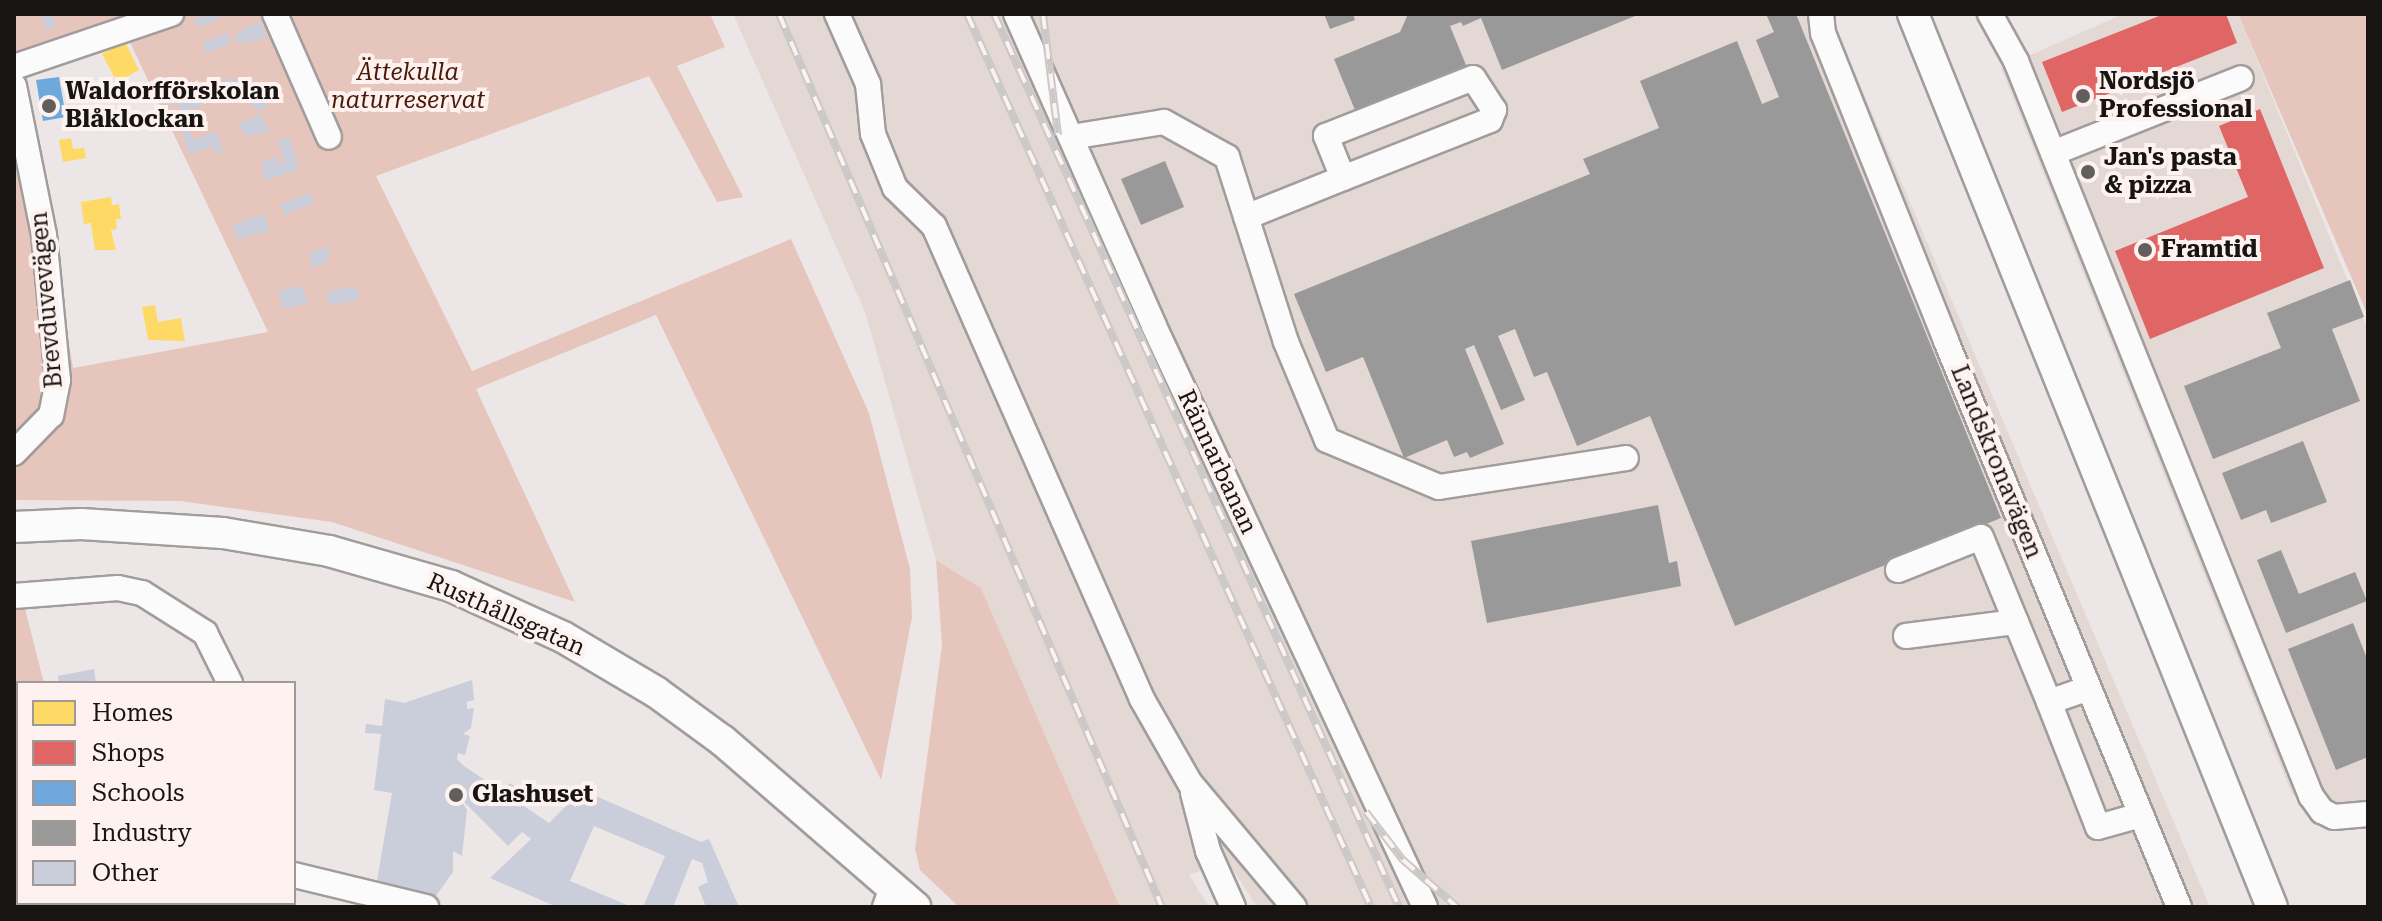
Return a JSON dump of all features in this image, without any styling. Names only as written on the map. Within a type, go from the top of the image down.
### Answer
[{"type":"main road","points":[[1913,14],[2272,907]]},
{"type":"main road","name":"Rusthållsgatan","points":[[14,527],[81,524],[223,533],[329,551],[451,586],[563,637],[656,692],[723,741],[897,901]]},
{"type":"street","points":[[14,67],[171,14]]},
{"type":"street","points":[[275,14],[329,137]]},
{"type":"street","points":[[837,14],[868,84],[873,134],[895,188],[934,226],[1142,699],[1190,783],[1294,907]]},
{"type":"street","name":"Rännarbanan","points":[[1016,14],[1425,907]]},
{"type":"street","name":"Landskronavägen","points":[[1821,14],[1829,48],[2179,907]]},
{"type":"street","points":[[1990,14],[2016,61],[2311,796],[2322,811],[2334,817],[2368,814]]},
{"type":"street","points":[[1246,217],[1490,120],[1494,110],[1473,78],[1326,136],[1343,178]]},
{"type":"street","points":[[2053,153],[2241,78]]},
{"type":"street","name":"Brevduvevägen","points":[[14,86],[22,158],[58,380],[51,415],[14,453]]},
{"type":"street","points":[[1071,137],[1164,122],[1227,157],[1286,342],[1327,440],[1439,487],[1626,458]]},
{"type":"street","points":[[1898,570],[1981,537],[2098,827],[2141,815]]},
{"type":"street","points":[[14,596],[107,588],[142,593],[205,633],[229,681]]},
{"type":"street","points":[[1906,636],[2016,622]]},
{"type":"street","points":[[2049,702],[2089,688]]},
{"type":"street","points":[[1190,783],[1208,851],[1233,907]]},
{"type":"street","points":[[296,875],[375,892],[426,907]]},
{"type":"shaded area","points":[[733,14],[1830,14],[2210,907],[1420,907],[1402,893],[1408,907],[1257,907],[1227,861],[1189,875],[1209,907],[1120,907],[981,588],[936,560],[865,312]]},
{"type":"shaded area","points":[[2123,14],[2238,14],[2368,330],[2368,817],[2335,823],[2292,794],[2001,68]]},
{"type":"green space","name":"Ättekulla naturreservat","points":[[14,14],[710,14],[725,47],[677,66],[743,197],[717,202],[649,76],[376,176],[472,371],[791,239],[869,413],[910,569],[912,617],[881,780],[656,315],[476,389],[575,602],[332,522],[180,501],[14,500]],"holes":[[[127,36],[268,332],[73,368],[23,72]]]},
{"type":"green space","points":[[2238,14],[2368,14],[2368,316]]},
{"type":"green space","points":[[936,560],[981,588],[1120,907],[959,907],[920,870],[915,849],[942,645]]},
{"type":"green space","points":[[24,605],[43,681],[16,681],[16,905],[269,907],[14,907],[14,606]]},
{"type":"building: Homes","points":[[125,42],[139,70],[117,82],[102,54]]},
{"type":"building: Homes","points":[[71,138],[73,149],[84,148],[86,158],[63,162],[59,140]]},
{"type":"building: Homes","points":[[111,197],[112,205],[119,204],[121,219],[116,219],[117,229],[111,230],[116,250],[95,250],[91,223],[84,224],[81,202]]},
{"type":"building: Homes","points":[[155,305],[158,322],[181,318],[185,341],[148,340],[142,307]]},
{"type":"building: Shops","points":[[2164,14],[2226,14],[2237,43],[2062,112],[2042,62]]},
{"type":"building: Shops","points":[[2260,109],[2324,268],[2150,339],[2115,251],[2248,197],[2219,126]]},
{"type":"building: Shops","name":"Jan's pasta & pizza","points":[[2089,165],[2096,172],[2089,179],[2082,172]]},
{"type":"building: Schools","points":[[59,77],[66,117],[43,121],[36,80]]},
{"type":"building: Industry","points":[[1324,14],[1353,14],[1355,20],[1330,29]]},
{"type":"building: Industry","points":[[1408,14],[1640,14],[1502,70],[1481,18],[1463,26],[1461,22],[1450,26],[1468,70],[1357,115],[1334,59],[1400,32]]},
{"type":"building: Industry","points":[[1766,14],[1796,14],[2001,518],[1735,626],[1650,416],[1577,446],[1547,372],[1534,377],[1515,329],[1498,336],[1525,400],[1501,410],[1474,345],[1465,349],[1504,444],[1470,458],[1467,452],[1454,457],[1447,440],[1404,458],[1363,357],[1326,372],[1294,294],[1590,174],[1583,159],[1659,128],[1640,81],[1737,41],[1762,104],[1779,97],[1756,40],[1774,32]]},
{"type":"building: Industry","points":[[1165,161],[1184,207],[1141,225],[1121,179]]},
{"type":"building: Industry","points":[[2350,280],[2364,317],[2332,329],[2360,401],[2213,459],[2184,386],[2281,348],[2267,313]]},
{"type":"building: Industry","points":[[2303,441],[2327,502],[2271,523],[2266,510],[2241,520],[2222,473]]},
{"type":"building: Industry","points":[[1658,505],[1669,563],[1677,561],[1681,586],[1487,623],[1471,541]]},
{"type":"building: Industry","points":[[2281,550],[2299,594],[2355,572],[2367,601],[2286,633],[2257,560]]},
{"type":"building: Industry","points":[[2353,623],[2368,661],[2368,757],[2336,770],[2288,649]]},
{"type":"building: Other","points":[[41,14],[50,14],[57,26],[46,30]]},
{"type":"building: Other","points":[[217,14],[219,20],[197,27],[194,18]]},
{"type":"building: Other","points":[[263,22],[265,39],[238,44],[235,35],[243,32],[242,28]]},
{"type":"building: Other","points":[[227,33],[231,43],[206,53],[202,43]]},
{"type":"building: Other","points":[[233,78],[242,87],[233,96],[224,87]]},
{"type":"building: Other","points":[[200,86],[202,107],[180,111],[178,103],[168,106],[165,98]]},
{"type":"building: Other","points":[[260,92],[269,101],[260,110],[251,101]]},
{"type":"building: Other","points":[[261,114],[269,132],[244,136],[239,123]]},
{"type":"building: Other","points":[[188,124],[193,140],[217,132],[223,152],[215,154],[211,142],[211,147],[189,154],[181,126]]},
{"type":"building: Other","points":[[289,137],[299,169],[264,181],[262,162],[277,157],[279,162],[270,167],[285,162],[277,141]]},
{"type":"building: Other","points":[[310,193],[314,203],[285,215],[280,204]]},
{"type":"building: Other","points":[[264,214],[269,231],[238,239],[233,225]]},
{"type":"building: Other","points":[[330,247],[327,263],[312,267],[309,252]]},
{"type":"building: Other","points":[[303,286],[307,304],[283,309],[279,291]]},
{"type":"building: Other","points":[[356,286],[359,300],[329,305],[327,291]]},
{"type":"building: Other","points":[[94,669],[96,681],[59,681],[58,676]]},
{"type":"building: Other","name":"Glashuset","points":[[472,680],[474,700],[467,702],[467,709],[474,708],[471,728],[463,734],[470,736],[465,755],[458,753],[457,759],[464,766],[504,793],[509,783],[524,791],[512,798],[549,823],[582,790],[701,842],[709,839],[739,907],[706,907],[698,887],[708,882],[702,863],[692,859],[673,907],[643,907],[665,856],[594,826],[570,881],[632,907],[557,907],[490,878],[531,839],[522,832],[508,846],[460,798],[467,810],[462,856],[453,851],[453,872],[428,907],[375,892],[392,793],[374,790],[381,734],[365,733],[366,724],[382,726],[385,699],[404,703]]},
{"type":"railway","points":[[779,14],[1162,907]]},
{"type":"railway","points":[[967,14],[1371,907]]},
{"type":"railway","points":[[994,14],[1399,907]]},
{"type":"railway","points":[[1043,14],[1058,135]]},
{"type":"railway","points":[[1366,812],[1403,860],[1457,907]]},
{"type":"place","name":"Nordsjö Professional","points":[[2083,96]]},
{"type":"place","name":"Waldorfförskolan Blåklockan","points":[[49,106]]},
{"type":"place","name":"Jan's pasta & pizza","points":[[2088,172]]},
{"type":"place","name":"Framtid","points":[[2145,250]]},
{"type":"place","name":"Glashuset","points":[[456,795]]}]
